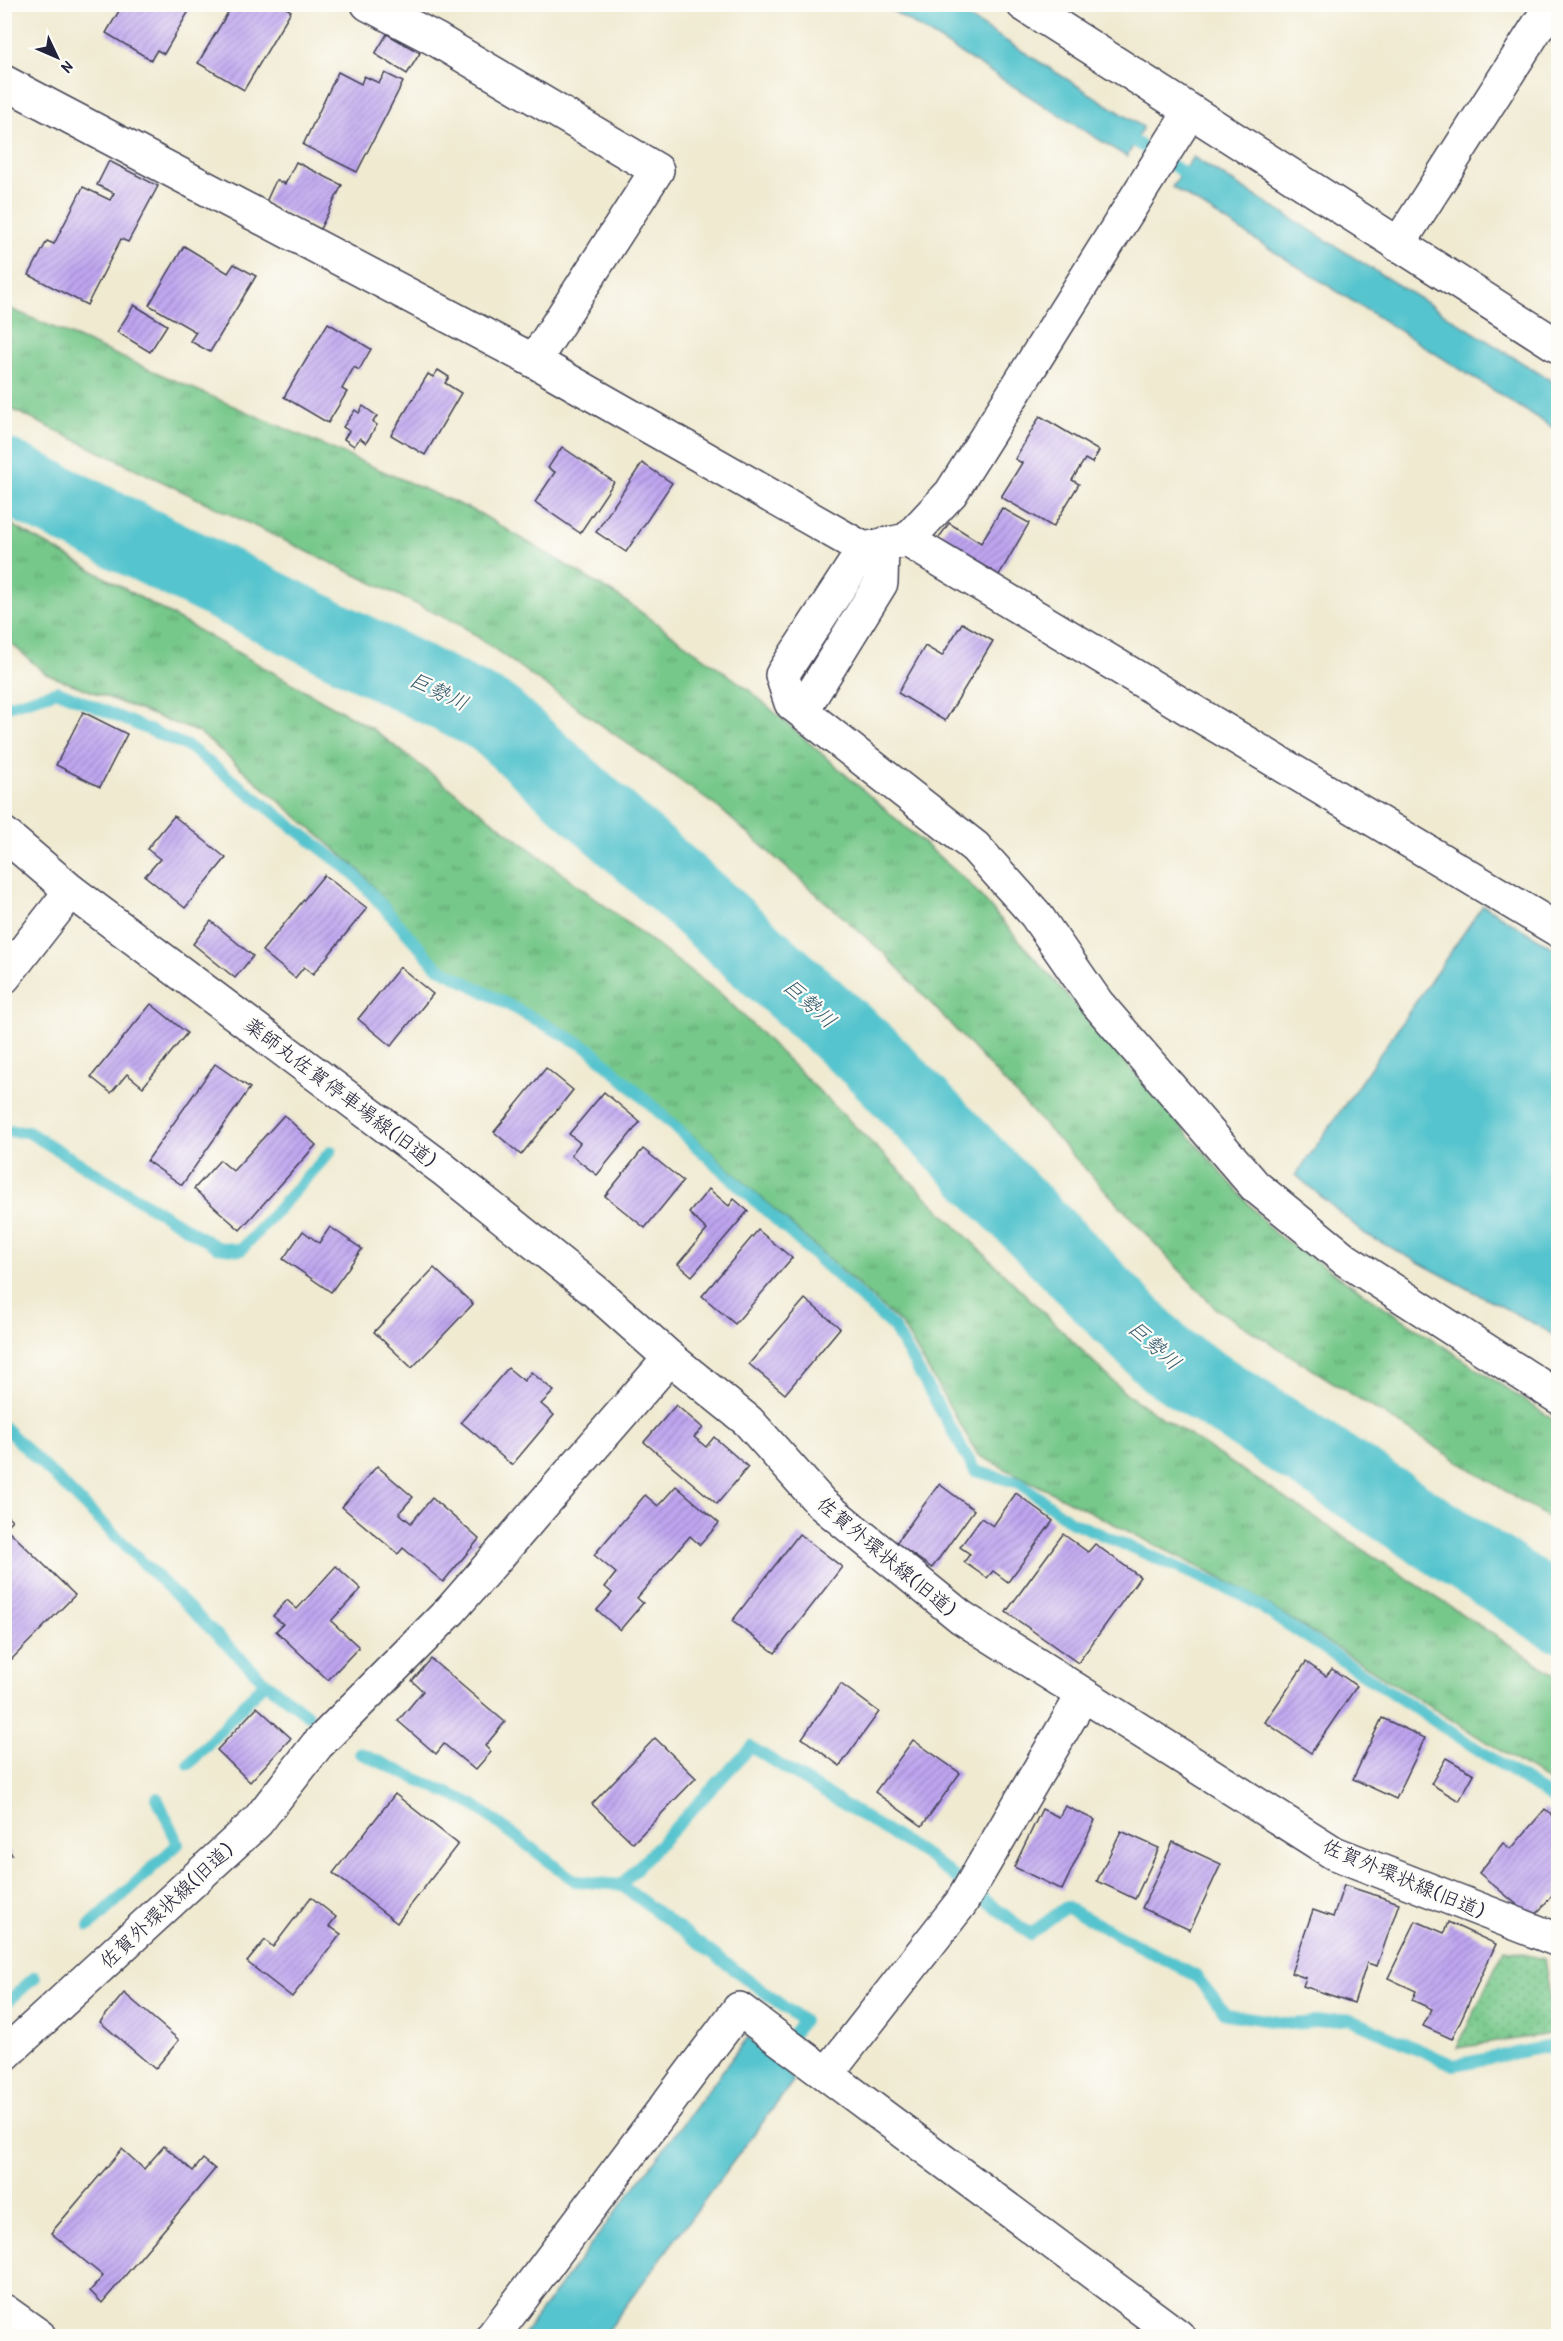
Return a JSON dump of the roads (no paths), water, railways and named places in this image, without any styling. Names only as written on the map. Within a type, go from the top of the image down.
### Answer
[{"type":"street","points":[[368,4],[437,40],[657,170],[534,361]]},
{"type":"street","points":[[1023,4],[1558,346]]},
{"type":"street","points":[[1398,245],[1552,4]]},
{"type":"street","points":[[4,82],[884,545],[1558,930]]},
{"type":"street","points":[[1190,112],[951,493],[884,545],[782,675],[791,703],[975,847],[1036,915],[1097,1003],[1255,1186],[1346,1260],[1558,1397]]},
{"type":"street","points":[[802,711],[881,583],[884,545]]},
{"type":"street","name":"薬師丸佐賀停車場線(旧道)","points":[[4,834],[71,891],[443,1169],[596,1292],[670,1358]]},
{"type":"street","points":[[4,976],[71,891]]},
{"type":"street","name":"佐賀外環状線(旧道)","points":[[4,2055],[257,1822],[317,1745],[452,1610],[670,1358],[748,1420],[822,1504],[961,1617],[1334,1853],[1558,1940]]},
{"type":"street","points":[[827,2074],[962,1903],[1083,1695]]},
{"type":"street","points":[[493,2337],[739,2009],[1178,2337]]},
{"type":"street","points":[[4,2311],[39,2337]]},
{"type":"water","points":[[883,5],[949,5],[1143,127],[1127,157]]},
{"type":"water","points":[[1193,157],[1558,385],[1558,431],[1172,187]]},
{"type":"water","points":[[1483,905],[1558,951],[1558,1339],[1544,1329],[1365,1234],[1296,1175]]},
{"type":"water","points":[[748,2037],[794,2080],[603,2336],[522,2336]]},
{"type":"waterway","points":[[1123,134],[1197,181]]},
{"type":"waterway","name":"巨勢川","points":[[4,475],[493,718],[871,1058],[1166,1360],[1558,1614]]},
{"type":"waterway","points":[[4,707],[58,691],[189,747],[353,873],[436,966],[590,1049],[894,1328],[975,1471],[1020,1483],[1070,1521],[1244,1596],[1558,1802]]},
{"type":"waterway","points":[[4,1131],[28,1132],[217,1247],[241,1250],[331,1151]]},
{"type":"waterway","points":[[4,1427],[265,1682],[308,1715]]},
{"type":"waterway","points":[[189,1764],[265,1682]]},
{"type":"waterway","points":[[360,1753],[474,1805],[575,1881],[621,1885],[751,1747],[927,1856],[1030,1934],[1066,1907],[1196,1976],[1226,2014],[1291,2024],[1350,2019],[1454,2065],[1556,2045],[1558,2047]]},
{"type":"waterway","points":[[89,1926],[178,1844],[157,1798]]},
{"type":"waterway","points":[[621,1885],[803,2021],[763,2071]]},
{"type":"waterway","points":[[4,2005],[35,1977]]}]
